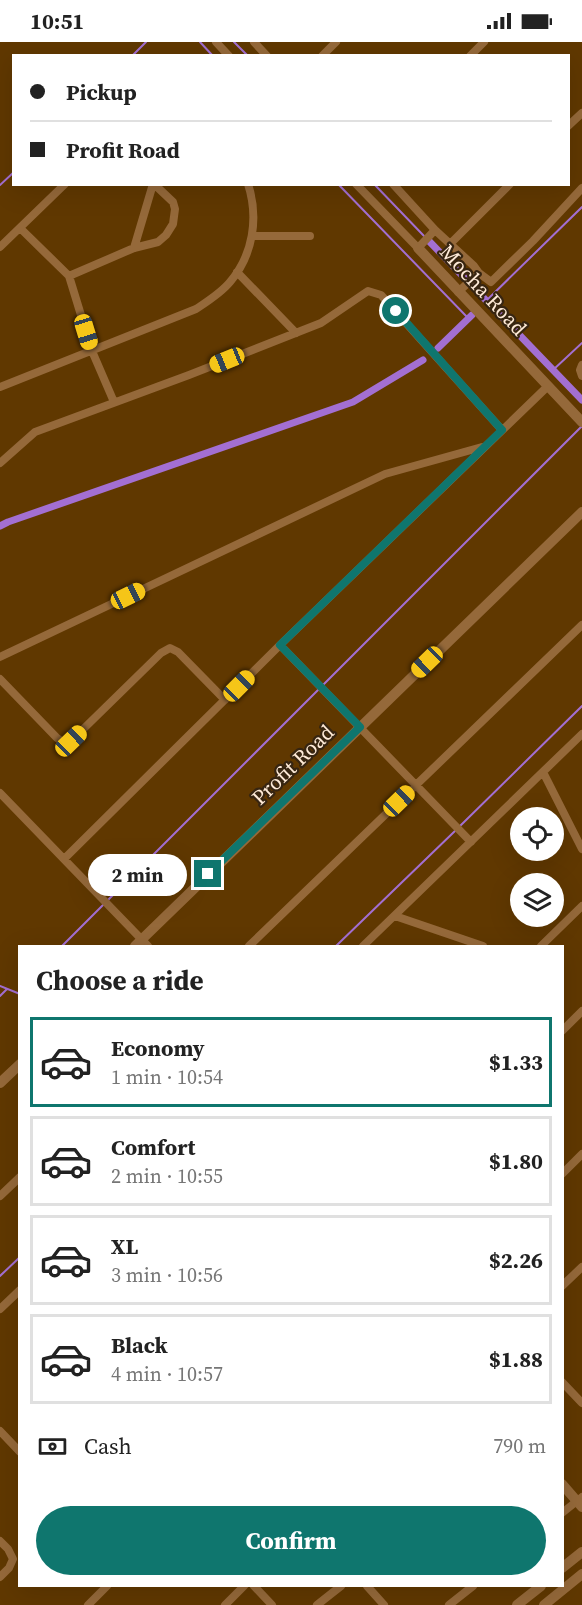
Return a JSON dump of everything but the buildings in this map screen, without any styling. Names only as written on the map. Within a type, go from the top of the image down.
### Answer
[{"type":"street","points":[[216,42],[228,54]]},
{"type":"street","points":[[254,42],[265,54]]},
{"type":"street","points":[[324,54],[336,42]]},
{"type":"street","points":[[472,54],[484,42]]},
{"type":"street","points":[[570,124],[582,113]]},
{"type":"street","points":[[0,247],[63,186]]},
{"type":"street","points":[[134,248],[153,186]]},
{"type":"street","points":[[69,276],[134,248],[158,242],[166,235],[175,217],[173,202],[156,186]]},
{"type":"street","points":[[0,387],[196,309],[230,283],[253,236],[254,218],[248,186]]},
{"type":"street","name":"Mocha Road","points":[[358,186],[460,290],[582,422]]},
{"type":"street","points":[[395,186],[435,230],[491,282],[582,188]]},
{"type":"street","points":[[450,244],[508,186]]},
{"type":"street","points":[[20,228],[69,276],[92,351],[114,402]]},
{"type":"street","points":[[418,248],[435,230]]},
{"type":"street","points":[[253,236],[310,236]]},
{"type":"street","points":[[237,272],[296,333]]},
{"type":"street","points":[[460,290],[479,273]]},
{"type":"street","points":[[0,462],[36,432],[321,323],[368,291],[377,292],[396,311],[502,430]]},
{"type":"street","points":[[582,365],[580,370],[582,376]]},
{"type":"street","points":[[64,859],[280,645],[548,386]]},
{"type":"street","points":[[0,657],[385,474],[484,446]]},
{"type":"street","name":"Profit Road","points":[[141,944],[360,727],[580,516]]},
{"type":"street","points":[[250,945],[582,625]]},
{"type":"street","points":[[280,645],[471,842]]},
{"type":"street","points":[[0,679],[64,743],[71,741],[161,653],[170,648],[178,652],[225,700]]},
{"type":"street","points":[[364,945],[582,734]]},
{"type":"street","points":[[543,772],[582,849]]},
{"type":"street","points":[[0,793],[141,944]]},
{"type":"street","points":[[542,945],[582,906]]},
{"type":"street","points":[[395,915],[480,945]]},
{"type":"street","points":[[564,1028],[582,1011]]},
{"type":"street","points":[[0,1083],[18,1066]]},
{"type":"street","points":[[564,1172],[582,1154]]},
{"type":"street","points":[[0,1196],[18,1179]]},
{"type":"street","points":[[564,1284],[582,1267]]},
{"type":"street","points":[[0,1309],[18,1292]]},
{"type":"street","points":[[564,1384],[582,1403]]},
{"type":"street","points":[[0,1431],[18,1450]]},
{"type":"street","points":[[564,1486],[581,1502],[564,1512]]},
{"type":"street","points":[[0,1541],[13,1558],[9,1568],[0,1577]]},
{"type":"street","points":[[564,1566],[582,1552]]},
{"type":"street","points":[[544,1605],[582,1574]]},
{"type":"street","points":[[88,1605],[106,1587]]},
{"type":"street","points":[[225,1605],[243,1587]]},
{"type":"street","points":[[255,1587],[272,1605]]},
{"type":"street","points":[[317,1605],[340,1587]]},
{"type":"street","points":[[368,1587],[384,1605]]},
{"type":"street","points":[[449,1605],[472,1587]]},
{"type":"street","points":[[517,1605],[540,1587]]},
{"type":"waterway","points":[[134,54],[146,42]]},
{"type":"waterway","points":[[200,42],[211,54]]},
{"type":"waterway","points":[[234,42],[246,54]]},
{"type":"waterway","points":[[0,185],[12,174]]},
{"type":"waterway","points":[[340,186],[469,319]]},
{"type":"waterway","points":[[376,186],[424,236]]},
{"type":"waterway","points":[[486,301],[582,207]]},
{"type":"waterway","points":[[428,240],[582,400]]},
{"type":"waterway","points":[[438,348],[472,315]]},
{"type":"waterway","points":[[553,370],[582,343]]},
{"type":"waterway","points":[[0,526],[353,402],[423,360]]},
{"type":"waterway","points":[[323,685],[582,426]]},
{"type":"waterway","points":[[63,945],[319,689]]},
{"type":"waterway","points":[[460,826],[582,706]]},
{"type":"waterway","points":[[337,945],[456,830]]},
{"type":"waterway","points":[[0,986],[18,993]]},
{"type":"waterway","points":[[0,996],[7,989]]},
{"type":"waterway","points":[[0,1276],[18,1259]]},
{"type":"route","points":[[208,874],[360,727],[280,645],[502,430],[396,311]]}]
